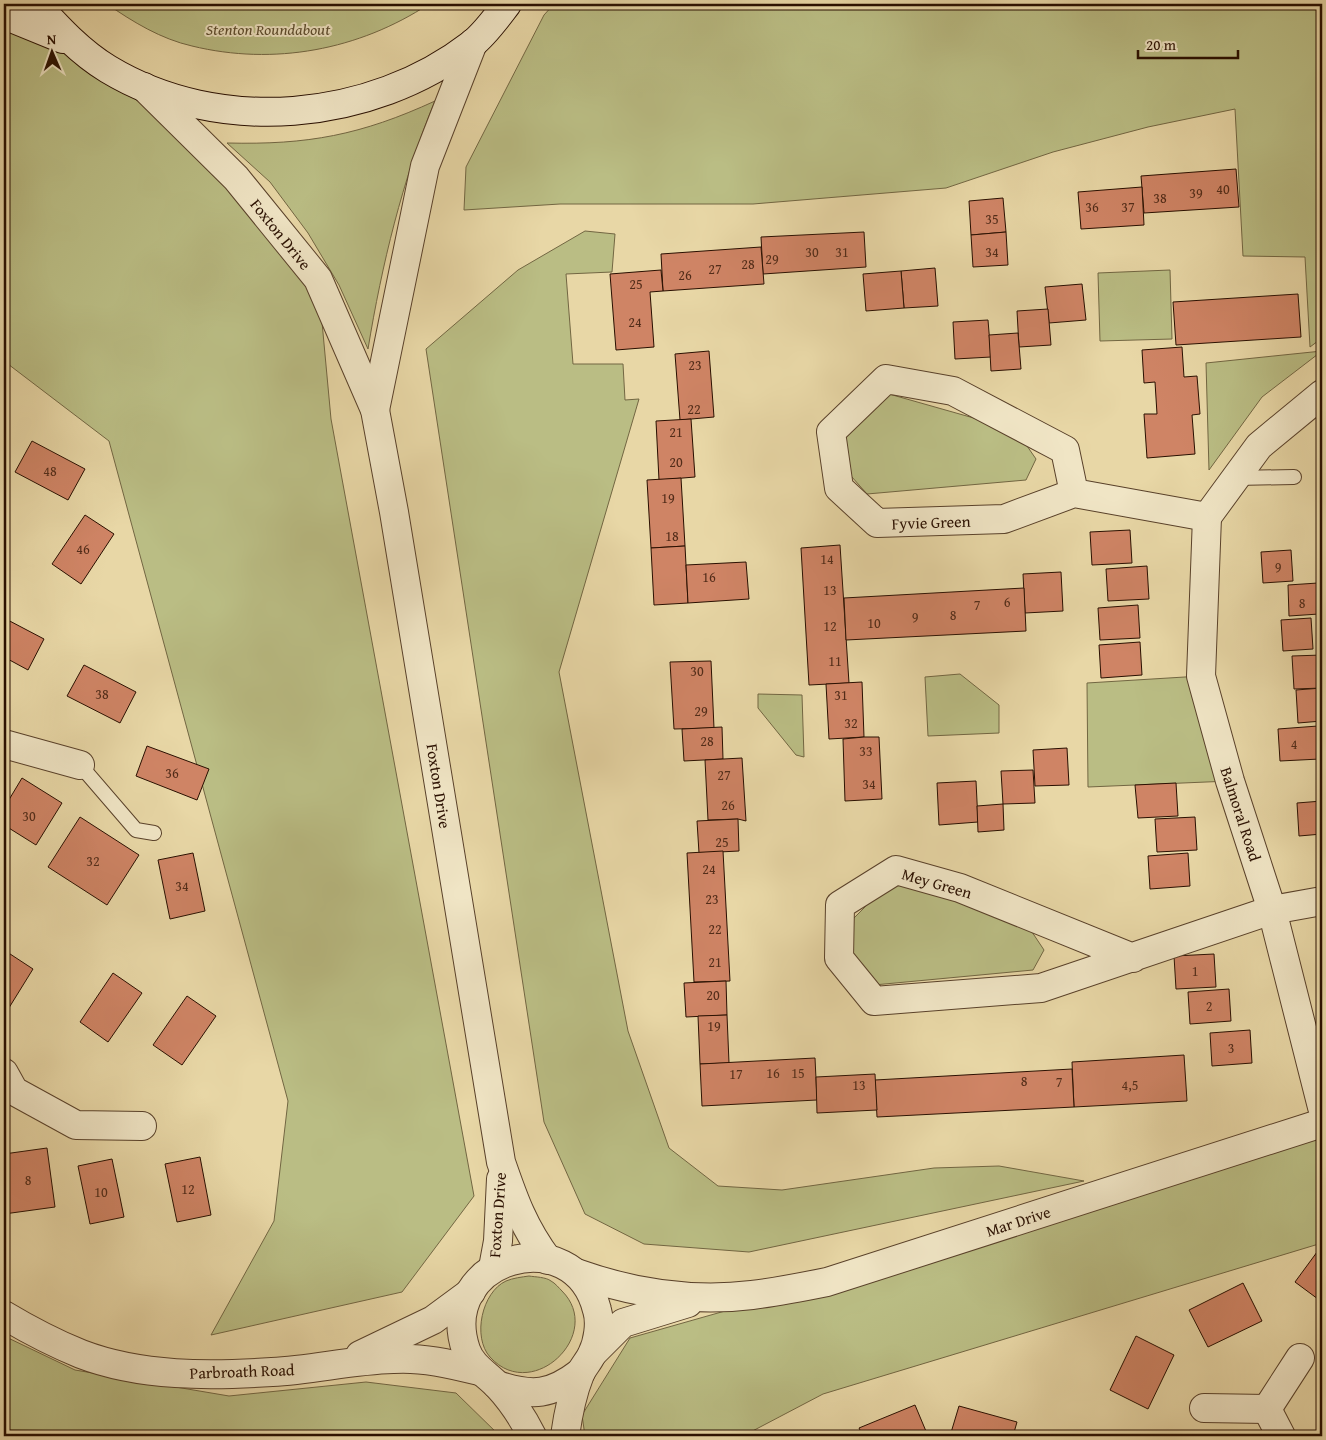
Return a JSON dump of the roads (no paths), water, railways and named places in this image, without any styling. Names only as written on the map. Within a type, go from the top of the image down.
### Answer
[{"type":"street","points":[[36,4],[71,42],[108,69],[144,87],[184,102],[267,112],[334,106],[370,97],[406,82],[473,43],[507,4]]},
{"type":"street","points":[[4,15],[71,42]]},
{"type":"street","name":"Foxton Drive","points":[[375,410],[425,166],[473,43]]},
{"type":"street","name":"Foxton Drive","points":[[144,87],[236,178],[318,279],[375,410],[394,512],[501,1162],[516,1208],[530,1235],[548,1260]]},
{"type":"street","name":"Fyvie Green","points":[[886,380],[953,390],[1066,450],[1074,493],[1004,519],[877,523],[839,488],[831,432],[886,380]]},
{"type":"street","points":[[1074,493],[1206,517],[1259,446],[1322,394]]},
{"type":"street","name":"Balmoral Road","points":[[1206,517],[1201,676],[1230,781],[1272,910],[1322,1106]]},
{"type":"street","points":[[4,744],[80,765]]},
{"type":"street","name":"Mey Green","points":[[1133,958],[960,888],[896,870],[840,905],[839,958],[874,1001],[1041,988],[1133,958],[1272,910],[1322,901]]},
{"type":"street","points":[[4,1073],[14,1091],[76,1125],[142,1126]]},
{"type":"street","name":"Mar Drive","points":[[576,1273],[614,1286],[656,1294],[708,1297],[751,1295],[827,1282],[1322,1123]]},
{"type":"street","name":"Foxton Drive","points":[[493,1268],[498,1241],[501,1162]]},
{"type":"street","name":"Foxton Drive","points":[[532,1436],[522,1417],[467,1351],[462,1328],[465,1305],[476,1284],[493,1268],[514,1258],[536,1257],[548,1260],[576,1273],[590,1290],[597,1311],[598,1332],[570,1405],[565,1436]]},
{"type":"street","name":"Parbroath Road","points":[[340,1364],[433,1320],[471,1292]]},
{"type":"street","name":"Mar Drive","points":[[587,1362],[623,1323],[708,1297]]},
{"type":"street","name":"Parbroath Road","points":[[4,1315],[43,1338],[83,1355],[138,1368],[204,1375],[274,1372],[394,1358],[435,1361],[488,1378]]},
{"type":"street","points":[[1267,1409],[1300,1358]]},
{"type":"street","points":[[488,1378],[520,1393],[543,1392],[564,1385],[587,1362]]},
{"type":"street","points":[[1204,1408],[1267,1409]]},
{"type":"street","points":[[1267,1409],[1281,1436]]},
{"type":"lane","points":[[1236,478],[1294,477]]},
{"type":"lane","points":[[80,765],[136,830],[154,833]]},
{"type":"park label","name":"Stenton Roundabout","points":[[268,29]]}]
